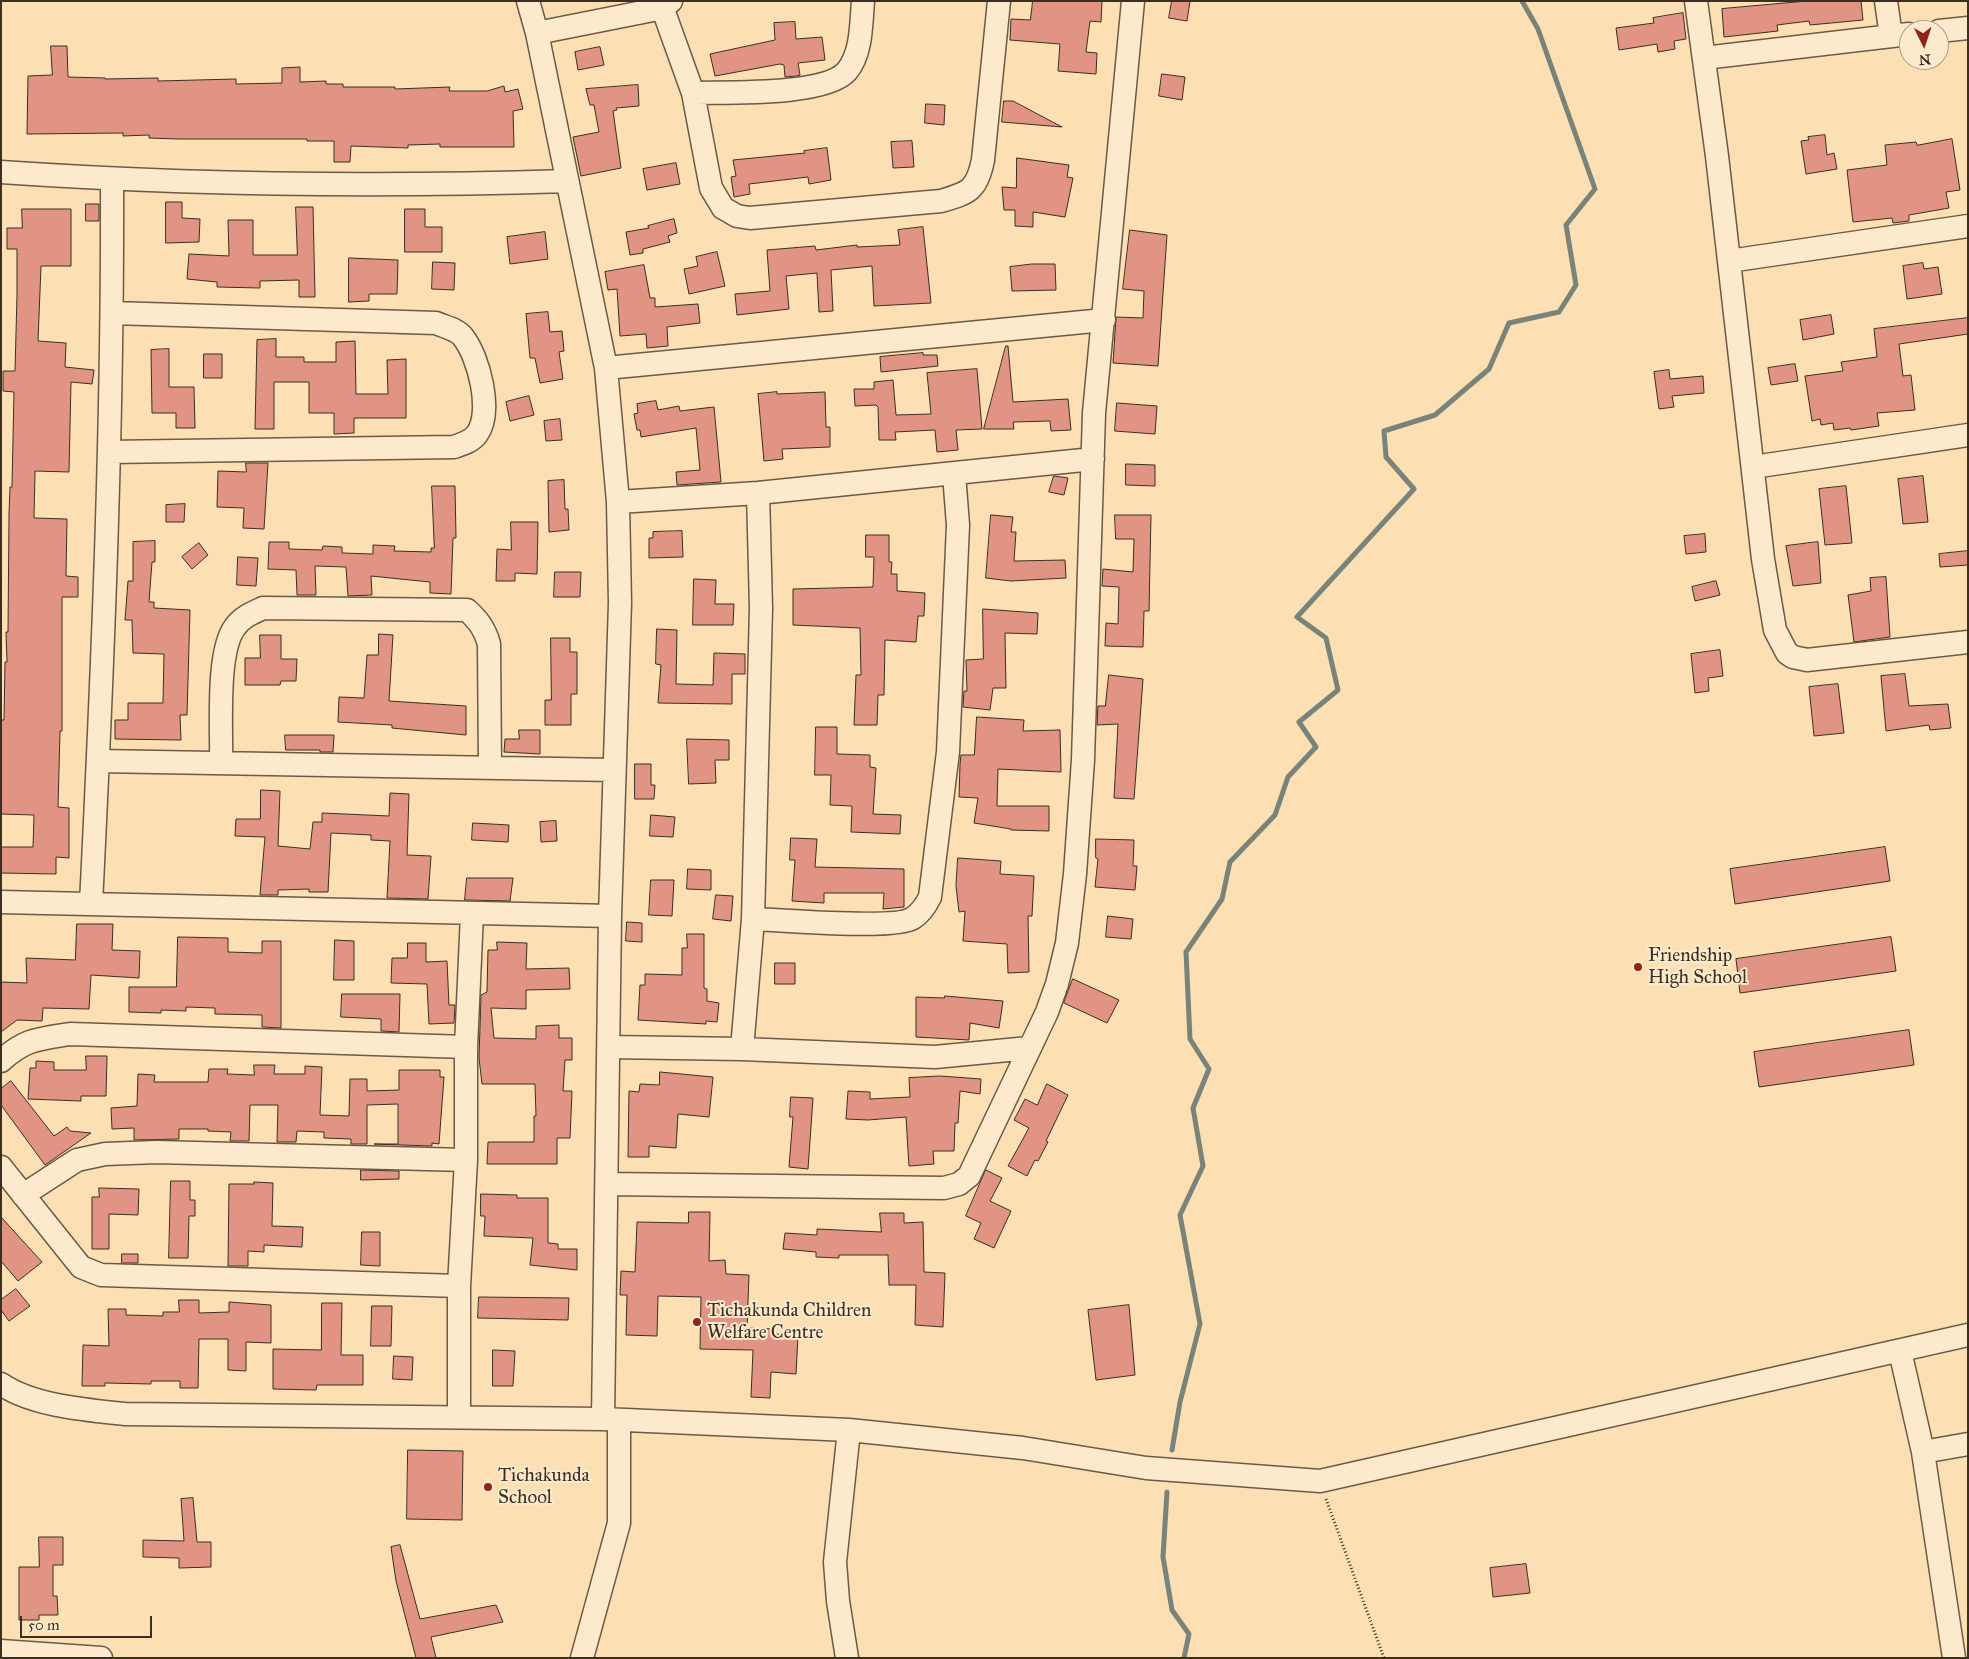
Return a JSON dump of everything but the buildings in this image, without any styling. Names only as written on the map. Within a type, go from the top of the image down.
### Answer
[{"type":"street","points":[[528,1],[537,33],[606,368],[618,502],[620,603],[610,916],[607,1184],[611,1419],[619,1523],[582,1658]]},
{"type":"street","points":[[693,93],[778,90],[827,85],[847,71],[856,56],[861,33],[863,1]]},
{"type":"street","points":[[537,33],[665,4],[693,93],[711,188],[722,208],[737,216],[750,218],[941,201],[973,188],[979,177],[998,1]]},
{"type":"street","points":[[607,1184],[944,1188],[959,1184],[969,1176],[1047,1012],[1057,984],[1067,942],[1073,893],[1083,760],[1094,414],[1133,1]]},
{"type":"street","points":[[1696,1],[1729,261],[1763,558],[1774,630],[1787,653],[1800,659],[1813,660],[1968,642]]},
{"type":"street","points":[[1886,1],[1899,33]]},
{"type":"street","points":[[1949,30],[1968,28]]},
{"type":"street","points":[[1704,58],[1899,35]]},
{"type":"street","points":[[1,172],[112,179],[399,184],[567,181]]},
{"type":"street","points":[[91,904],[109,452],[113,313],[112,179]]},
{"type":"street","points":[[1729,261],[1968,226]]},
{"type":"street","points":[[109,452],[454,447],[467,443],[477,435],[484,412],[478,367],[471,351],[463,337],[455,330],[436,323],[113,313]]},
{"type":"street","points":[[606,368],[1104,320]]},
{"type":"street","points":[[1753,467],[1968,435]]},
{"type":"street","points":[[618,502],[758,493],[1092,459]]},
{"type":"street","points":[[753,919],[890,924],[913,918],[926,906],[930,897],[948,752],[958,525],[954,474]]},
{"type":"street","points":[[742,1048],[753,919],[761,608],[758,493]]},
{"type":"street","points":[[221,762],[224,655],[234,628],[244,617],[263,608],[467,610],[486,633],[489,644],[490,768]]},
{"type":"street","points":[[98,761],[614,770]]},
{"type":"street","points":[[1,902],[610,916]]},
{"type":"street","points":[[459,1416],[459,1286],[466,1160],[466,1047],[472,914]]},
{"type":"street","points":[[1,1061],[18,1046],[41,1039],[70,1034],[466,1047]]},
{"type":"street","points":[[609,1047],[742,1048],[935,1057],[1029,1048]]},
{"type":"street","points":[[23,1195],[77,1160],[105,1154],[157,1152],[466,1160]]},
{"type":"street","points":[[1,1167],[81,1266],[102,1275],[459,1286]]},
{"type":"street","points":[[1,1384],[16,1395],[86,1410],[125,1414],[611,1419],[849,1430],[1023,1448],[1146,1468],[1320,1481],[1968,1335]]},
{"type":"street","points":[[1900,1351],[1922,1452],[1954,1658]]},
{"type":"street","points":[[847,1658],[838,1601],[835,1562],[849,1430]]},
{"type":"street","points":[[1922,1452],[1968,1444]]},
{"type":"street","points":[[1,1651],[101,1658]]},
{"type":"path","points":[[1320,1481],[1384,1658]]},
{"type":"waterway","points":[[1172,1450],[1180,1402],[1200,1324],[1180,1215],[1203,1166],[1193,1108],[1209,1069],[1190,1039],[1186,952],[1222,899],[1230,862],[1275,815],[1288,777],[1316,747],[1299,722],[1338,690],[1326,638],[1297,617],[1414,489],[1386,457],[1384,431],[1435,415],[1489,369],[1509,323],[1559,312],[1576,285],[1566,225],[1595,189],[1538,29],[1522,1]]},
{"type":"waterway","points":[[1167,1492],[1163,1557],[1172,1610],[1189,1634],[1184,1658]]},
{"type":"place","name":"Friendship High School","points":[[1638,967]]},
{"type":"place","name":"Tichakunda Children Welfare Centre","points":[[697,1322]]},
{"type":"place","name":"Tichakunda School","points":[[488,1487]]}]
